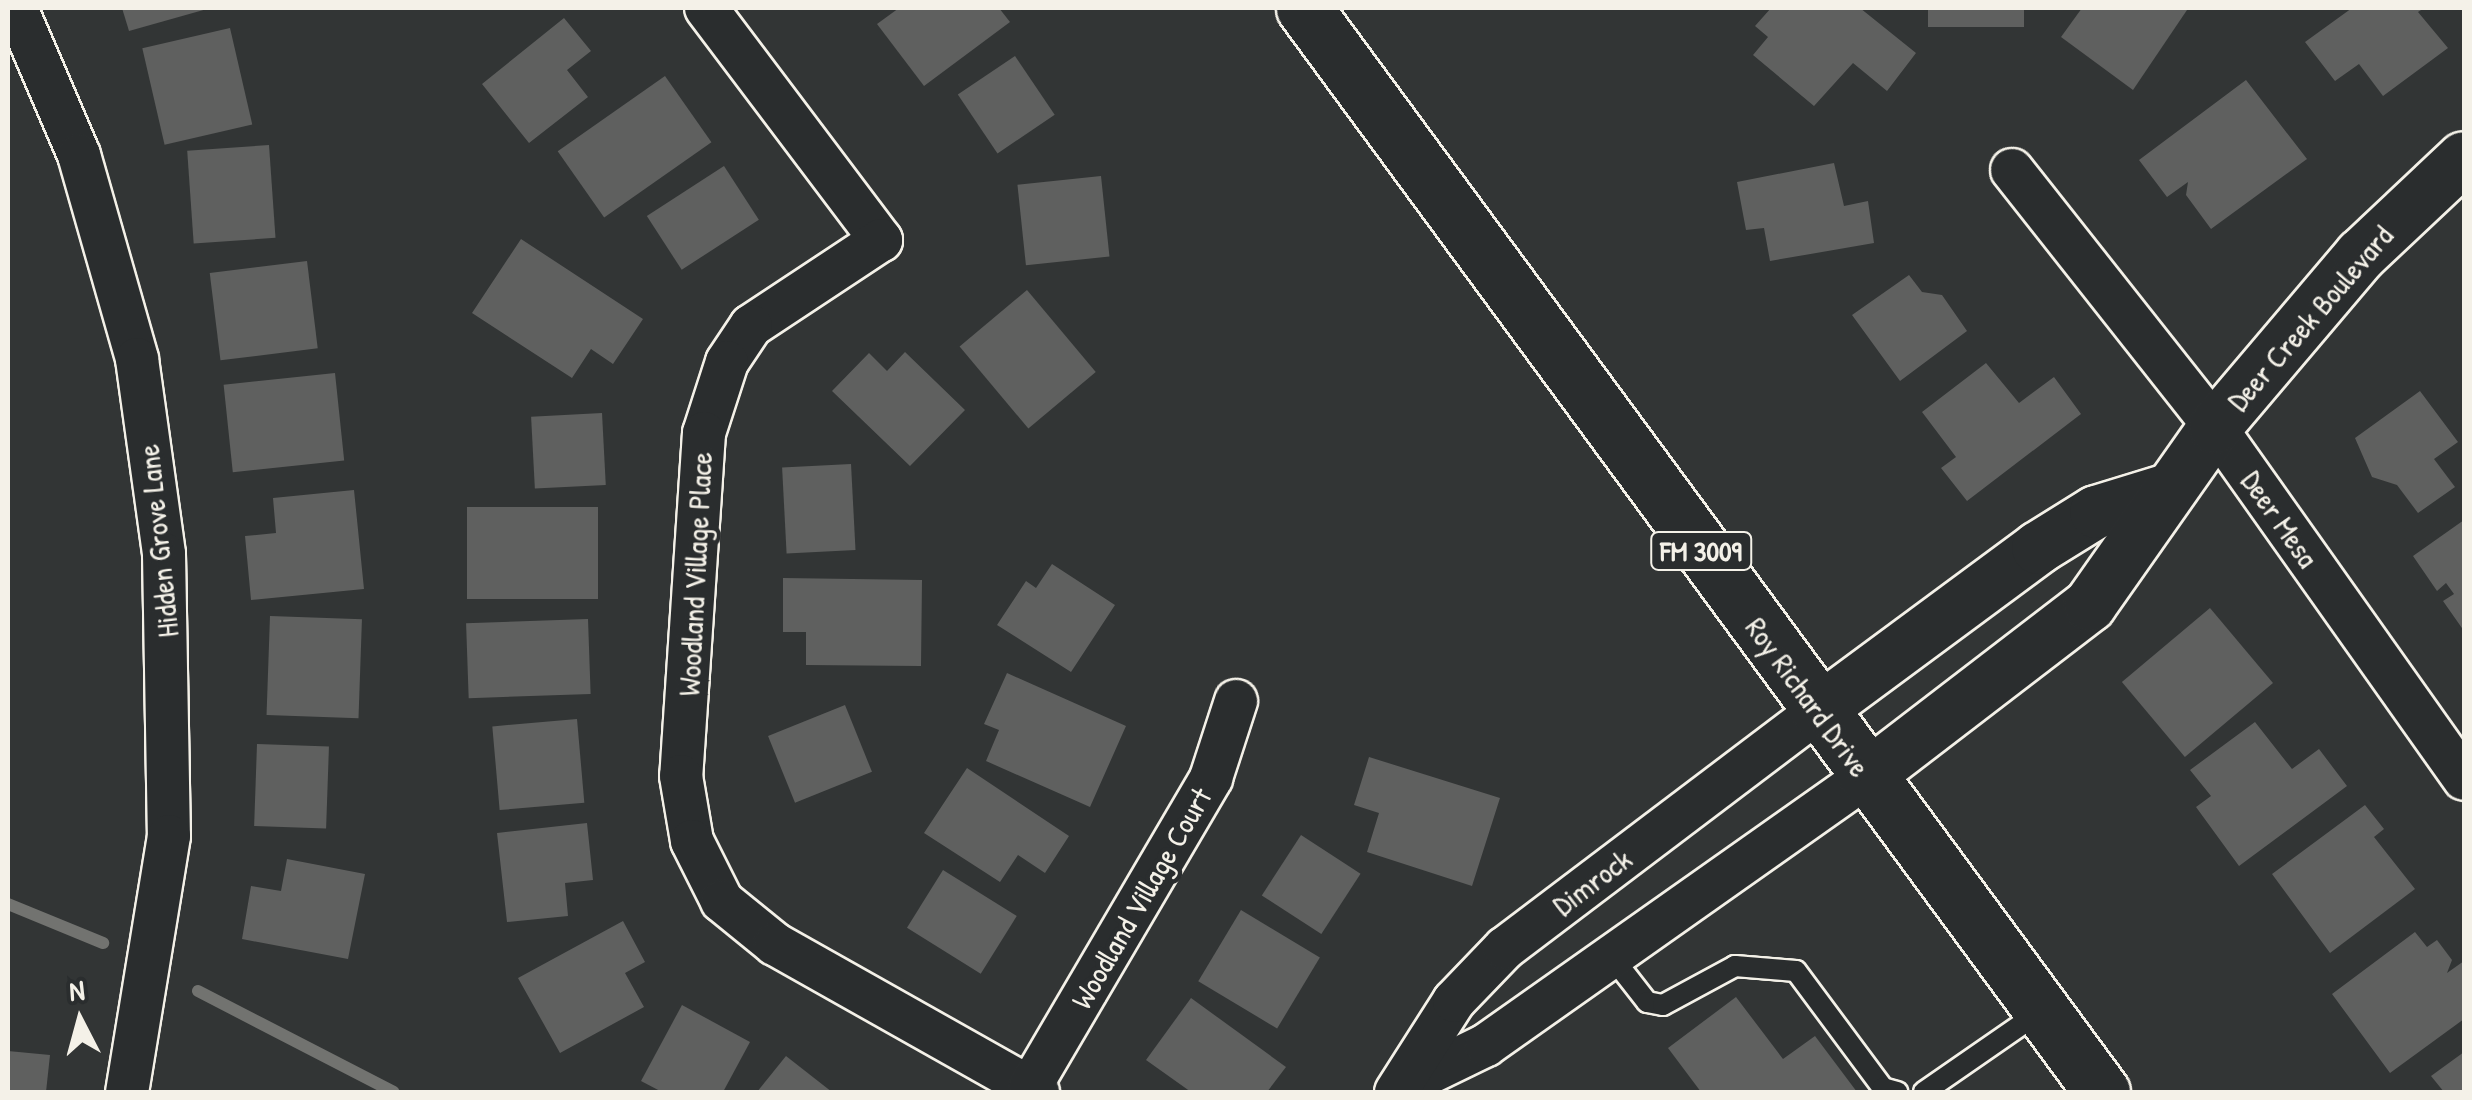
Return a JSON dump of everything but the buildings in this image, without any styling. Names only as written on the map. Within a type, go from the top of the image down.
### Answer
[{"type":"main road","name":"Roy Richard Drive","points":[[1304,8],[1866,777],[2102,1092]]},
{"type":"street","name":"Hidden Grove Lane","points":[[16,8],[80,155],[137,360],[164,554],[170,836],[127,1092]]},
{"type":"street","name":"Woodland Village Place","points":[[706,8],[880,240],[751,326],[726,362],[704,434],[681,776],[692,842],[722,901],[775,944],[1034,1090]]},
{"type":"street","name":"Deer Creek Boulevard","points":[[1866,777],[2090,604],[2215,427],[2361,255],[2464,158]]},
{"type":"street","name":"Deer Mesa","points":[[2012,170],[2215,427],[2464,779]]},
{"type":"street","points":[[1818,711],[2038,548],[2096,512],[2168,490]]},
{"type":"street","name":"Woodland Village Court","points":[[1034,1090],[1211,778],[1236,701]]},
{"type":"street","name":"Dimrock","points":[[1399,1089],[1454,1000],[1505,948],[1818,711]]},
{"type":"street","name":"Dimrock","points":[[1399,1089],[1486,1045],[1866,777]]},
{"type":"lane","points":[[1612,957],[1648,1002],[1663,1005],[1735,966],[1796,971],[1884,1088],[1897,1092]]},
{"type":"lane","points":[[1924,1092],[2041,1011]]},
{"type":"waterway","points":[[8,904],[103,943]]},
{"type":"waterway","points":[[198,991],[394,1092]]}]
